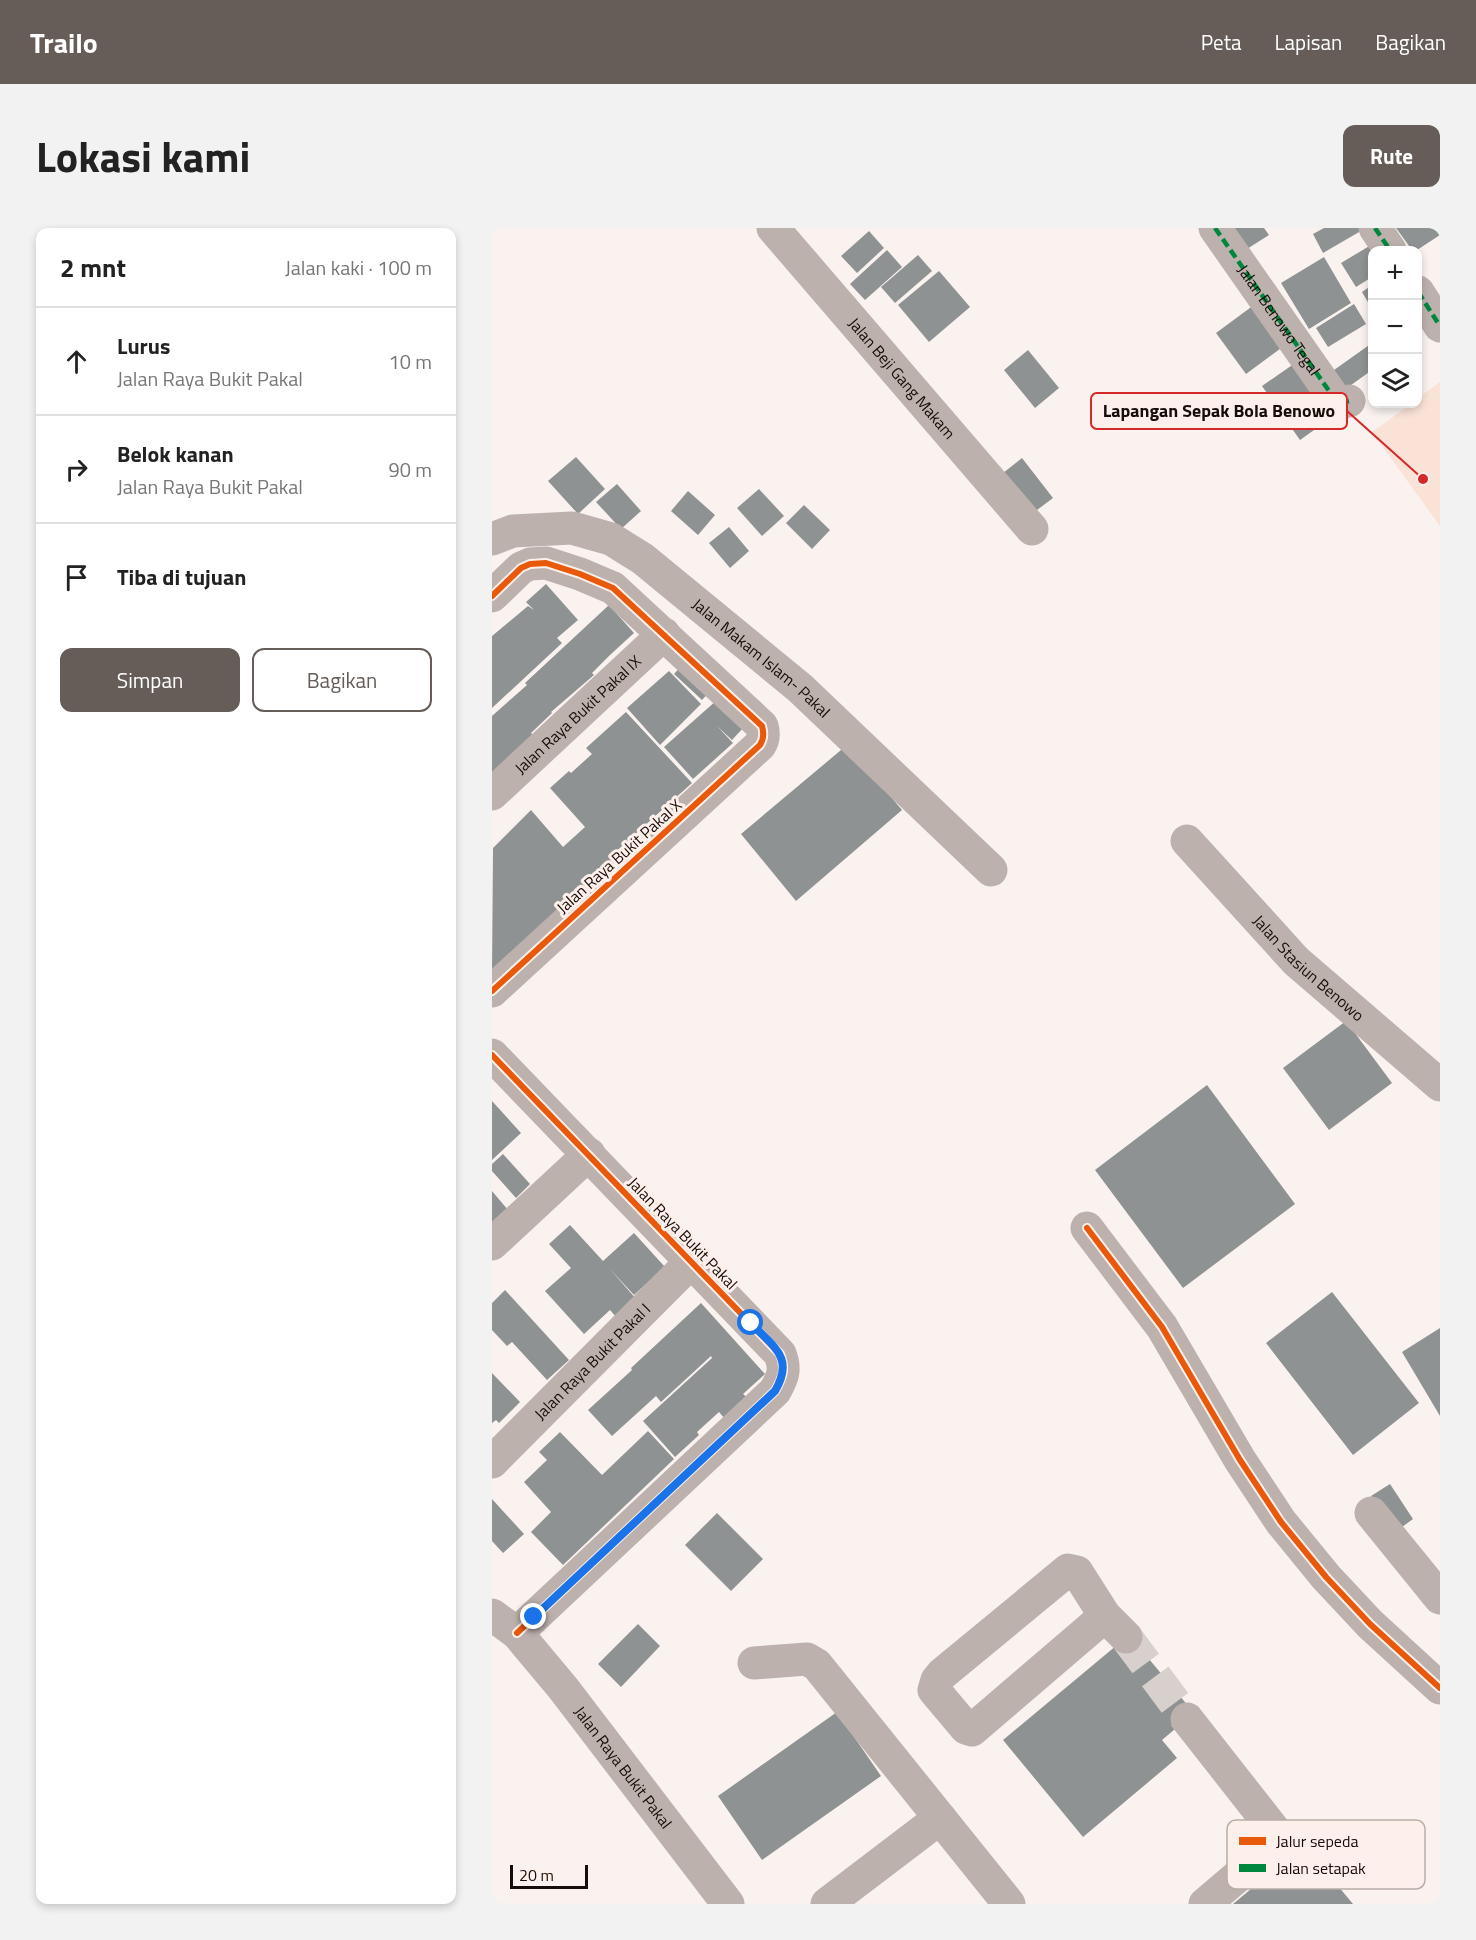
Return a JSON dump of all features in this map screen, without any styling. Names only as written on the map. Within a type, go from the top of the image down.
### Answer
[{"type":"street","name":"Jalan Beji Gang Makam","points":[[773,228],[1032,528]]},
{"type":"street","name":"Jalan Benowo Tegal","points":[[1215,228],[1334,399],[1340,403],[1349,401]]},
{"type":"street","points":[[1375,228],[1387,246]]},
{"type":"street","points":[[1422,298],[1440,326]]},
{"type":"street","name":"Jalan Makam Islam- Pakal","points":[[492,539],[513,531],[572,528],[611,539],[643,559],[800,688],[991,870]]},
{"type":"street","points":[[492,596],[521,568],[530,564],[546,563],[613,588],[664,634]]},
{"type":"street","name":"Jalan Raya Bukit Pakal X","points":[[492,991],[763,740],[762,726],[664,634]]},
{"type":"street","name":"Jalan Raya Bukit Pakal IX","points":[[492,794],[664,634]]},
{"type":"street","name":"Jalan Stasiun Benowo","points":[[1187,841],[1296,961],[1440,1085]]},
{"type":"street","name":"Jalan Raya Bukit Pakal","points":[[492,1055],[780,1354],[785,1366],[783,1378],[775,1391],[504,1624],[563,1688],[728,1904]]},
{"type":"street","points":[[492,1244],[589,1154]]},
{"type":"street","points":[[1087,1228],[1162,1327],[1240,1460],[1281,1522],[1326,1577],[1370,1624],[1440,1688]]},
{"type":"street","name":"Jalan Raya Bukit Pakal I","points":[[492,1462],[692,1261]]},
{"type":"street","points":[[1371,1513],[1440,1598]]},
{"type":"street","points":[[1068,1570],[1077,1572],[1115,1627],[972,1730],[966,1728],[934,1690],[942,1674],[1068,1570]]},
{"type":"street","points":[[754,1663],[807,1659],[817,1665],[1009,1904]]},
{"type":"street","points":[[1187,1719],[1266,1820]]},
{"type":"street","points":[[827,1904],[940,1818]]},
{"type":"street","points":[[1205,1904],[1227,1885]]},
{"type":"shaded area","points":[[1440,382],[1440,526],[1372,432],[1405,408],[1422,408],[1422,395]]},
{"type":"building","points":[[1233,228],[1264,228],[1269,235],[1247,249]]},
{"type":"building","points":[[1324,228],[1366,228],[1323,253],[1313,234]]},
{"type":"building","points":[[1396,228],[1440,228],[1440,235],[1422,247],[1409,246]]},
{"type":"building","points":[[869,231],[884,248],[857,273],[841,256]]},
{"type":"building","points":[[1368,247],[1368,280],[1356,287],[1341,263]]},
{"type":"building","points":[[887,250],[902,267],[865,300],[850,284]]},
{"type":"building","points":[[918,255],[932,271],[895,303],[881,287]]},
{"type":"building","points":[[1324,257],[1351,303],[1309,329],[1281,283]]},
{"type":"building","points":[[939,271],[970,307],[929,342],[898,305]]},
{"type":"building","points":[[1368,288],[1368,302],[1362,292]]},
{"type":"building","points":[[1258,302],[1288,343],[1246,374],[1216,333]]},
{"type":"building","points":[[1354,304],[1366,324],[1328,347],[1316,328]]},
{"type":"building","points":[[1368,346],[1368,373],[1340,393],[1327,375]]},
{"type":"building","points":[[1028,350],[1059,388],[1035,408],[1004,370]]},
{"type":"building","points":[[1301,359],[1338,413],[1300,440],[1262,386]]},
{"type":"building","points":[[576,457],[605,489],[578,514],[548,481]]},
{"type":"building","points":[[1022,458],[1053,498],[1033,513],[1003,473]]},
{"type":"building","points":[[617,484],[641,511],[621,529],[596,502]]},
{"type":"building","points":[[759,489],[784,516],[762,536],[737,508]]},
{"type":"building","points":[[688,491],[715,515],[698,535],[671,511]]},
{"type":"building","points":[[804,505],[830,530],[812,549],[786,523]]},
{"type":"building","points":[[729,527],[749,551],[730,568],[709,543]]},
{"type":"building","points":[[546,584],[578,620],[557,638],[562,643],[492,708],[492,636],[528,606],[534,610],[526,602]]},
{"type":"building","points":[[609,605],[634,633],[592,673],[594,675],[551,712],[531,733],[533,735],[492,774],[492,716]]},
{"type":"building","points":[[685,662],[713,688],[702,700],[674,674]]},
{"type":"building","points":[[669,671],[701,704],[660,745],[627,708]]},
{"type":"building","points":[[717,700],[744,727],[732,740],[717,726],[733,743],[693,779],[664,747]]},
{"type":"building","points":[[626,712],[692,783],[611,856],[613,858],[594,875],[596,877],[492,972],[493,848],[531,810],[563,847],[585,827],[550,788],[592,754],[586,748]]},
{"type":"building","points":[[847,745],[902,810],[796,901],[741,834]]},
{"type":"building","points":[[1346,1021],[1392,1083],[1329,1130],[1283,1068]]},
{"type":"building","points":[[1207,1085],[1295,1204],[1183,1288],[1095,1170]]},
{"type":"building","points":[[492,1101],[521,1133],[492,1160]]},
{"type":"building","points":[[503,1154],[530,1184],[516,1198],[492,1171],[492,1164]]},
{"type":"building","points":[[492,1191],[508,1210],[492,1226]]},
{"type":"building","points":[[570,1225],[603,1261],[634,1233],[665,1267],[634,1295],[609,1268],[637,1300],[617,1318],[610,1310],[584,1334],[545,1291],[571,1268],[549,1244]]},
{"type":"building","points":[[505,1290],[569,1360],[547,1380],[512,1342],[507,1346],[492,1330],[492,1303]]},
{"type":"building","points":[[1332,1292],[1419,1403],[1353,1455],[1266,1343]]},
{"type":"building","points":[[701,1303],[765,1374],[743,1394],[749,1399],[726,1420],[719,1412],[675,1457],[643,1421],[712,1358],[711,1356],[661,1402],[656,1396],[612,1436],[588,1410]]},
{"type":"building","points":[[1440,1328],[1440,1416],[1402,1352]]},
{"type":"building","points":[[492,1373],[520,1402],[499,1423],[496,1420],[492,1423]]},
{"type":"building","points":[[648,1431],[674,1459],[563,1565],[531,1532],[551,1512],[524,1482],[547,1460],[539,1452],[560,1432],[602,1475]]},
{"type":"building","points":[[1390,1484],[1413,1519],[1395,1532],[1371,1496]]},
{"type":"building","points":[[492,1499],[524,1534],[503,1553],[492,1541]]},
{"type":"building","points":[[717,1513],[763,1559],[731,1591],[685,1545]]},
{"type":"building","points":[[638,1624],[660,1646],[621,1687],[598,1664]]},
{"type":"building","points":[[1129,1635],[1194,1713],[1162,1740],[1177,1758],[1083,1837],[1003,1740]]},
{"type":"building","points":[[837,1712],[881,1776],[762,1860],[718,1796]]},
{"type":"building","points":[[1251,1889],[1341,1889],[1353,1904],[1233,1904]]},
{"type":"tunnel","points":[[1126,1637],[1187,1719]]},
{"type":"marked path","points":[[1215,228],[1334,398],[1340,403],[1349,401]]},
{"type":"marked path","points":[[1375,228],[1387,246]]},
{"type":"marked path","points":[[1422,298],[1440,326]]},
{"type":"cycle path","points":[[492,596],[521,568],[530,564],[546,563],[613,588],[762,726],[763,734],[760,745],[492,991]]},
{"type":"cycle path","points":[[492,1055],[780,1354],[783,1369],[775,1391],[517,1633]]},
{"type":"cycle path","points":[[1087,1228],[1162,1327],[1240,1460],[1281,1522],[1326,1577],[1370,1624],[1440,1688]]},
{"type":"place","name":"Lapangan Sepak Bola Benowo","points":[[1423,479]]},
{"type":"route","points":[[534,1617],[775,1391],[783,1378],[785,1366],[780,1354],[751,1323]]}]
